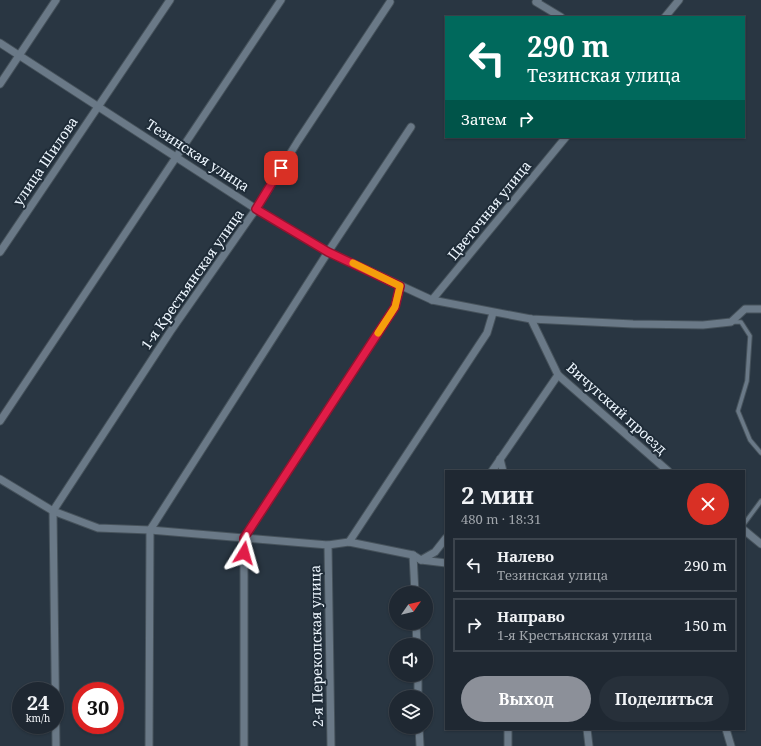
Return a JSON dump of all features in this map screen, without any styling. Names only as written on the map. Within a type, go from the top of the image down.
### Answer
[{"type":"street","points":[[0,84],[56,0]]},
{"type":"street","name":"улица Шилова","points":[[0,252],[170,0]]},
{"type":"street","points":[[0,420],[281,0]]},
{"type":"street","points":[[538,0],[536,2],[559,16]]},
{"type":"street","points":[[666,16],[679,0]]},
{"type":"street","name":"1-я Крестьянская улица","points":[[53,511],[170,332],[256,209],[298,141],[390,1]]},
{"type":"street","name":"Тезинская улица","points":[[0,43],[20,54],[256,209],[328,252],[432,300],[531,320],[702,325],[731,322]]},
{"type":"street","points":[[149,746],[150,530],[328,252],[411,127]]},
{"type":"street","name":"Цветочная улица","points":[[432,300],[565,138]]},
{"type":"street","points":[[244,746],[244,538],[395,307],[400,286]]},
{"type":"street","points":[[731,322],[745,309],[761,309]]},
{"type":"street","points":[[349,542],[487,332],[493,313]]},
{"type":"street","name":"Вичугский проезд","points":[[531,320],[558,375],[667,470]]},
{"type":"street","points":[[493,470],[558,375]]},
{"type":"street","points":[[500,459],[503,470]]},
{"type":"street","points":[[0,479],[53,511],[98,528],[150,530],[328,545],[349,542],[412,555],[421,560],[445,563]]},
{"type":"street","points":[[53,511],[56,746]]},
{"type":"street","points":[[745,531],[761,544]]},
{"type":"street","points":[[421,560],[435,552],[445,539]]},
{"type":"street","name":"2-я Перекопская улица","points":[[328,545],[331,746]]},
{"type":"street","points":[[412,555],[414,586]]},
{"type":"street","points":[[508,730],[508,746]]},
{"type":"street","points":[[587,730],[589,746]]},
{"type":"street","points":[[726,730],[731,746]]},
{"type":"street","points":[[419,734],[420,746]]},
{"type":"lane","points":[[731,322],[741,322],[750,336],[747,381],[738,411],[750,440],[761,453]]},
{"type":"lane","points":[[745,523],[761,501]]},
{"type":"slow traffic","points":[[353,263],[400,286],[395,307],[378,333]]},
{"type":"route","points":[[244,553],[244,538],[395,307],[400,286],[328,252],[256,209],[281,168]]}]
